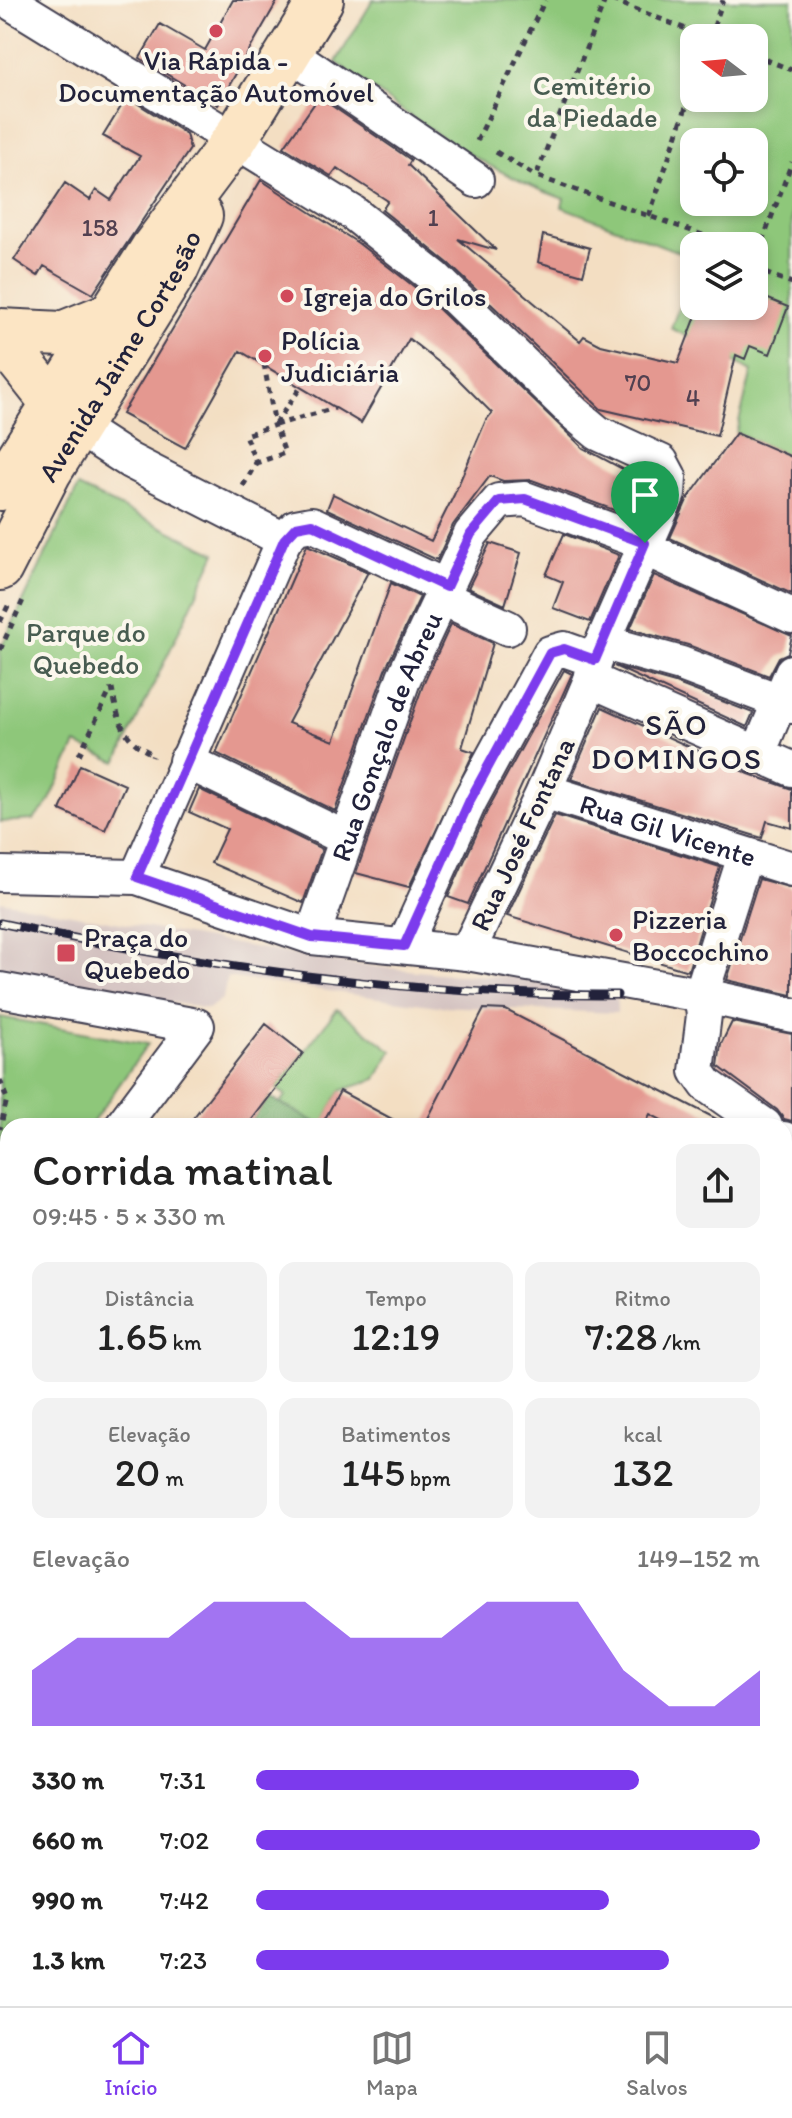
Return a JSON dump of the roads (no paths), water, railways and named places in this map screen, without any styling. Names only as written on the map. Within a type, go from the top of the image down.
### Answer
[{"type":"main road","name":"Avenida Jaime Cortesão","points":[[0,568],[109,315],[152,250],[235,139],[321,0]]},
{"type":"main road","name":"Avenida Jaime Cortesão","points":[[0,488],[64,414],[176,269],[235,139]]},
{"type":"main road","points":[[0,334],[62,334],[109,315]]},
{"type":"main road","points":[[0,334],[64,414]]},
{"type":"street","points":[[7,0],[235,139]]},
{"type":"street","points":[[288,52],[476,180]]},
{"type":"street","name":"Rua José Fontana","points":[[235,139],[353,213],[434,277],[598,433],[661,462],[669,477],[668,494],[544,791],[467,953]]},
{"type":"street","points":[[64,414],[130,461],[284,540]]},
{"type":"street","name":"Rua Gonçalo de Abreu","points":[[312,937],[404,677],[471,534],[499,501],[525,499],[645,543]]},
{"type":"street","points":[[137,877],[284,540],[296,527],[312,524],[508,628]]},
{"type":"street","points":[[645,543],[655,553],[792,616]]},
{"type":"street","points":[[404,946],[470,800],[550,653],[564,649],[597,661],[757,756],[792,769]]},
{"type":"street","points":[[597,661],[681,664],[788,693],[757,756]]},
{"type":"street","points":[[186,761],[345,838]]},
{"type":"street","name":"Rua Gil Vicente","points":[[544,791],[792,869]]},
{"type":"street","points":[[745,856],[701,995],[704,1015],[697,1071],[707,1085],[754,1118]]},
{"type":"street","points":[[0,874],[137,877],[312,937],[467,953],[701,995],[792,1015]]},
{"type":"street","points":[[0,990],[197,1026],[128,1118]]},
{"type":"railway","points":[[0,923],[153,953],[307,976],[461,991],[617,995]]},
{"type":"place","name":"Via Rápida - Documentação Automóvel","points":[[216,31]]},
{"type":"place","name":"Igreja do Grilos","points":[[287,296]]},
{"type":"place","name":"Polícia Judiciária","points":[[265,356]]},
{"type":"place","name":"Pizzeria Boccochino","points":[[616,935]]},
{"type":"place","name":"Praça do Quebedo","points":[[66,953]]},
{"type":"district","name":"SÃO DOMINGOS","points":[[677,742]]},
{"type":"park label","name":"Cemitério da Piedade","points":[[592,101]]},
{"type":"park label","name":"Parque do Quebedo","points":[[86,648]]}]
